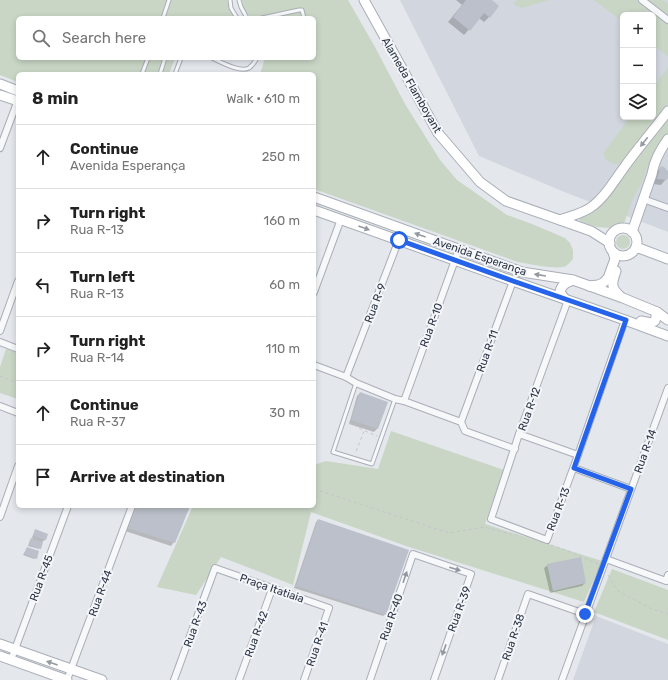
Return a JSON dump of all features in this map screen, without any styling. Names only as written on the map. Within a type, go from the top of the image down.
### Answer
[{"type":"street","name":"Alameda Flamboyant","points":[[364,0],[438,133],[480,182],[506,200],[591,231],[610,243]]},
{"type":"street","points":[[644,1],[668,20]]},
{"type":"street","points":[[0,84],[16,90]]},
{"type":"street","points":[[0,95],[16,100]]},
{"type":"street","points":[[0,148],[16,106]]},
{"type":"street","points":[[560,220],[584,211],[597,203],[668,111]]},
{"type":"street","points":[[632,232],[652,174],[653,167],[660,150],[668,139]]},
{"type":"street","name":"Avenida Esperança","points":[[316,198],[522,272],[573,280],[657,312],[668,320]]},
{"type":"street","points":[[643,199],[668,208]]},
{"type":"street","name":"Avenida Esperança","points":[[316,211],[668,336]]},
{"type":"street","points":[[574,226],[574,220],[584,211]]},
{"type":"street","points":[[316,287],[341,219]]},
{"type":"street","name":"Rua R-9","points":[[346,377],[403,229]]},
{"type":"street","points":[[586,286],[604,283],[608,278],[615,259],[610,243],[611,237],[616,231],[627,229],[635,236],[636,247],[632,253],[620,262],[612,283],[614,289],[623,298]]},
{"type":"street","name":"Alameda Flamboyant","points":[[591,231],[616,231]]},
{"type":"street","points":[[636,247],[668,259]]},
{"type":"street","name":"Rua R-10","points":[[404,401],[459,249]]},
{"type":"street","points":[[613,252],[626,256]]},
{"type":"street","points":[[567,299],[560,292],[561,288],[564,284],[573,280]]},
{"type":"street","name":"Rua R-11","points":[[461,422],[513,281]]},
{"type":"street","points":[[0,331],[16,287]]},
{"type":"street","name":"Rua R-12","points":[[491,519],[519,434],[567,299]]},
{"type":"street","points":[[626,320],[651,323],[655,321],[657,312]]},
{"type":"street","name":"Rua R-13","points":[[491,519],[547,540],[626,320]]},
{"type":"street","points":[[0,342],[16,348]]},
{"type":"street","points":[[316,367],[346,377],[356,384],[395,399],[461,422],[465,431],[515,449]]},
{"type":"street","name":"Rua R-14","points":[[562,680],[668,388]]},
{"type":"street","points":[[0,406],[16,412]]},
{"type":"street","points":[[519,434],[578,455]]},
{"type":"street","points":[[574,468],[631,489]]},
{"type":"street","points":[[0,517],[16,472]]},
{"type":"street","name":"Rua R-45","points":[[11,660],[67,508]]},
{"type":"street","name":"Rua R-44","points":[[67,680],[131,508]]},
{"type":"street","name":"Rua R-40","points":[[370,680],[413,554]]},
{"type":"street","name":"Rua R-39","points":[[413,554],[472,574],[434,680]]},
{"type":"street","points":[[606,559],[667,578]]},
{"type":"street","name":"Praça Itatiaia","points":[[215,568],[330,608]]},
{"type":"street","name":"Rua R-43","points":[[174,680],[215,568]]},
{"type":"street","name":"Rua R-42","points":[[239,680],[272,589]]},
{"type":"street","name":"Rua R-38","points":[[498,680],[528,594],[585,614]]},
{"type":"street","name":"Rua R-41","points":[[304,680],[330,608]]},
{"type":"street","points":[[0,644],[102,680]]},
{"type":"street","points":[[0,656],[67,680]]},
{"type":"lane","points":[[164,16],[169,0]]},
{"type":"lane","points":[[230,0],[231,8],[236,16]]},
{"type":"lane","points":[[239,0],[240,7],[246,16]]},
{"type":"lane","points":[[272,16],[299,10],[302,10],[304,16]]},
{"type":"lane","points":[[143,72],[147,60]]},
{"type":"lane","points":[[161,72],[164,60]]},
{"type":"lane","points":[[176,72],[180,60]]},
{"type":"lane","points":[[217,60],[241,70],[253,65],[256,60]]},
{"type":"lane","points":[[356,384],[333,452],[372,464],[395,399]]},
{"type":"path","points":[[0,376],[16,382]]},
{"type":"path","points":[[344,420],[364,431],[382,437]]},
{"type":"path","points":[[353,458],[364,431]]},
{"type":"path","points":[[316,490],[449,533],[484,527],[521,537]]},
{"type":"path","points":[[551,546],[566,550],[603,567],[618,591],[650,608],[668,614]]},
{"type":"shaded area","points":[[400,0],[668,0],[668,232],[562,191],[479,156]]},
{"type":"shaded area","points":[[596,616],[668,644],[668,680],[573,680]]},
{"type":"green space","points":[[0,0],[227,0],[233,16],[16,16],[16,60],[174,60],[170,72],[16,72],[16,81],[0,75]]},
{"type":"green space","points":[[242,0],[348,0],[405,104],[440,160],[457,180],[507,215],[565,238],[570,243],[573,250],[573,259],[569,264],[563,267],[541,266],[518,262],[316,190],[316,72],[261,72],[264,60],[316,60],[316,16],[249,16],[244,9]]},
{"type":"green space","points":[[517,0],[549,0],[522,8],[513,4]]},
{"type":"green space","points":[[594,0],[636,0],[652,12],[620,12],[620,20]]},
{"type":"green space","points":[[650,0],[662,0],[668,4],[668,16],[649,2]]},
{"type":"green space","points":[[656,15],[668,24],[667,56],[656,47]]},
{"type":"green space","points":[[668,67],[668,103],[656,119],[656,84]]},
{"type":"green space","points":[[668,116],[668,133],[652,157],[640,186],[633,198],[625,221],[621,225],[610,228],[597,227],[580,221],[579,219],[597,208],[605,199]]},
{"type":"green space","points":[[628,120],[655,120],[626,159],[620,163],[608,161],[604,154]]},
{"type":"green space","points":[[623,235],[628,237],[630,242],[628,247],[623,249],[618,247],[616,242],[618,237]]},
{"type":"green space","points":[[6,349],[16,352],[16,398],[0,393],[0,367]]},
{"type":"green space","points":[[391,431],[504,470],[485,524],[602,561],[584,602],[406,546],[311,512],[293,585],[221,557],[196,595],[157,587],[192,508],[316,508],[316,464],[326,461],[378,469]]},
{"type":"green space","points":[[612,569],[668,590],[668,640],[594,612]]},
{"type":"building","points":[[466,0],[492,0],[499,6],[490,18],[484,13],[470,31],[453,17]]},
{"type":"building","points":[[661,166],[668,171],[667,180],[657,179]]},
{"type":"building","points":[[360,392],[388,402],[378,429],[351,420]]},
{"type":"building","points":[[134,508],[189,508],[175,543],[127,528]]},
{"type":"building","points":[[318,519],[409,550],[386,615],[296,586]]},
{"type":"building","points":[[35,529],[48,534],[46,540],[33,536]]},
{"type":"building","points":[[31,538],[43,542],[41,549],[29,545]]},
{"type":"building","points":[[27,547],[39,551],[37,559],[24,554]]},
{"type":"building","points":[[581,557],[586,583],[553,591],[547,564]]},
{"type":"route","points":[[399,240],[626,320],[574,468],[631,489],[585,614]]}]
